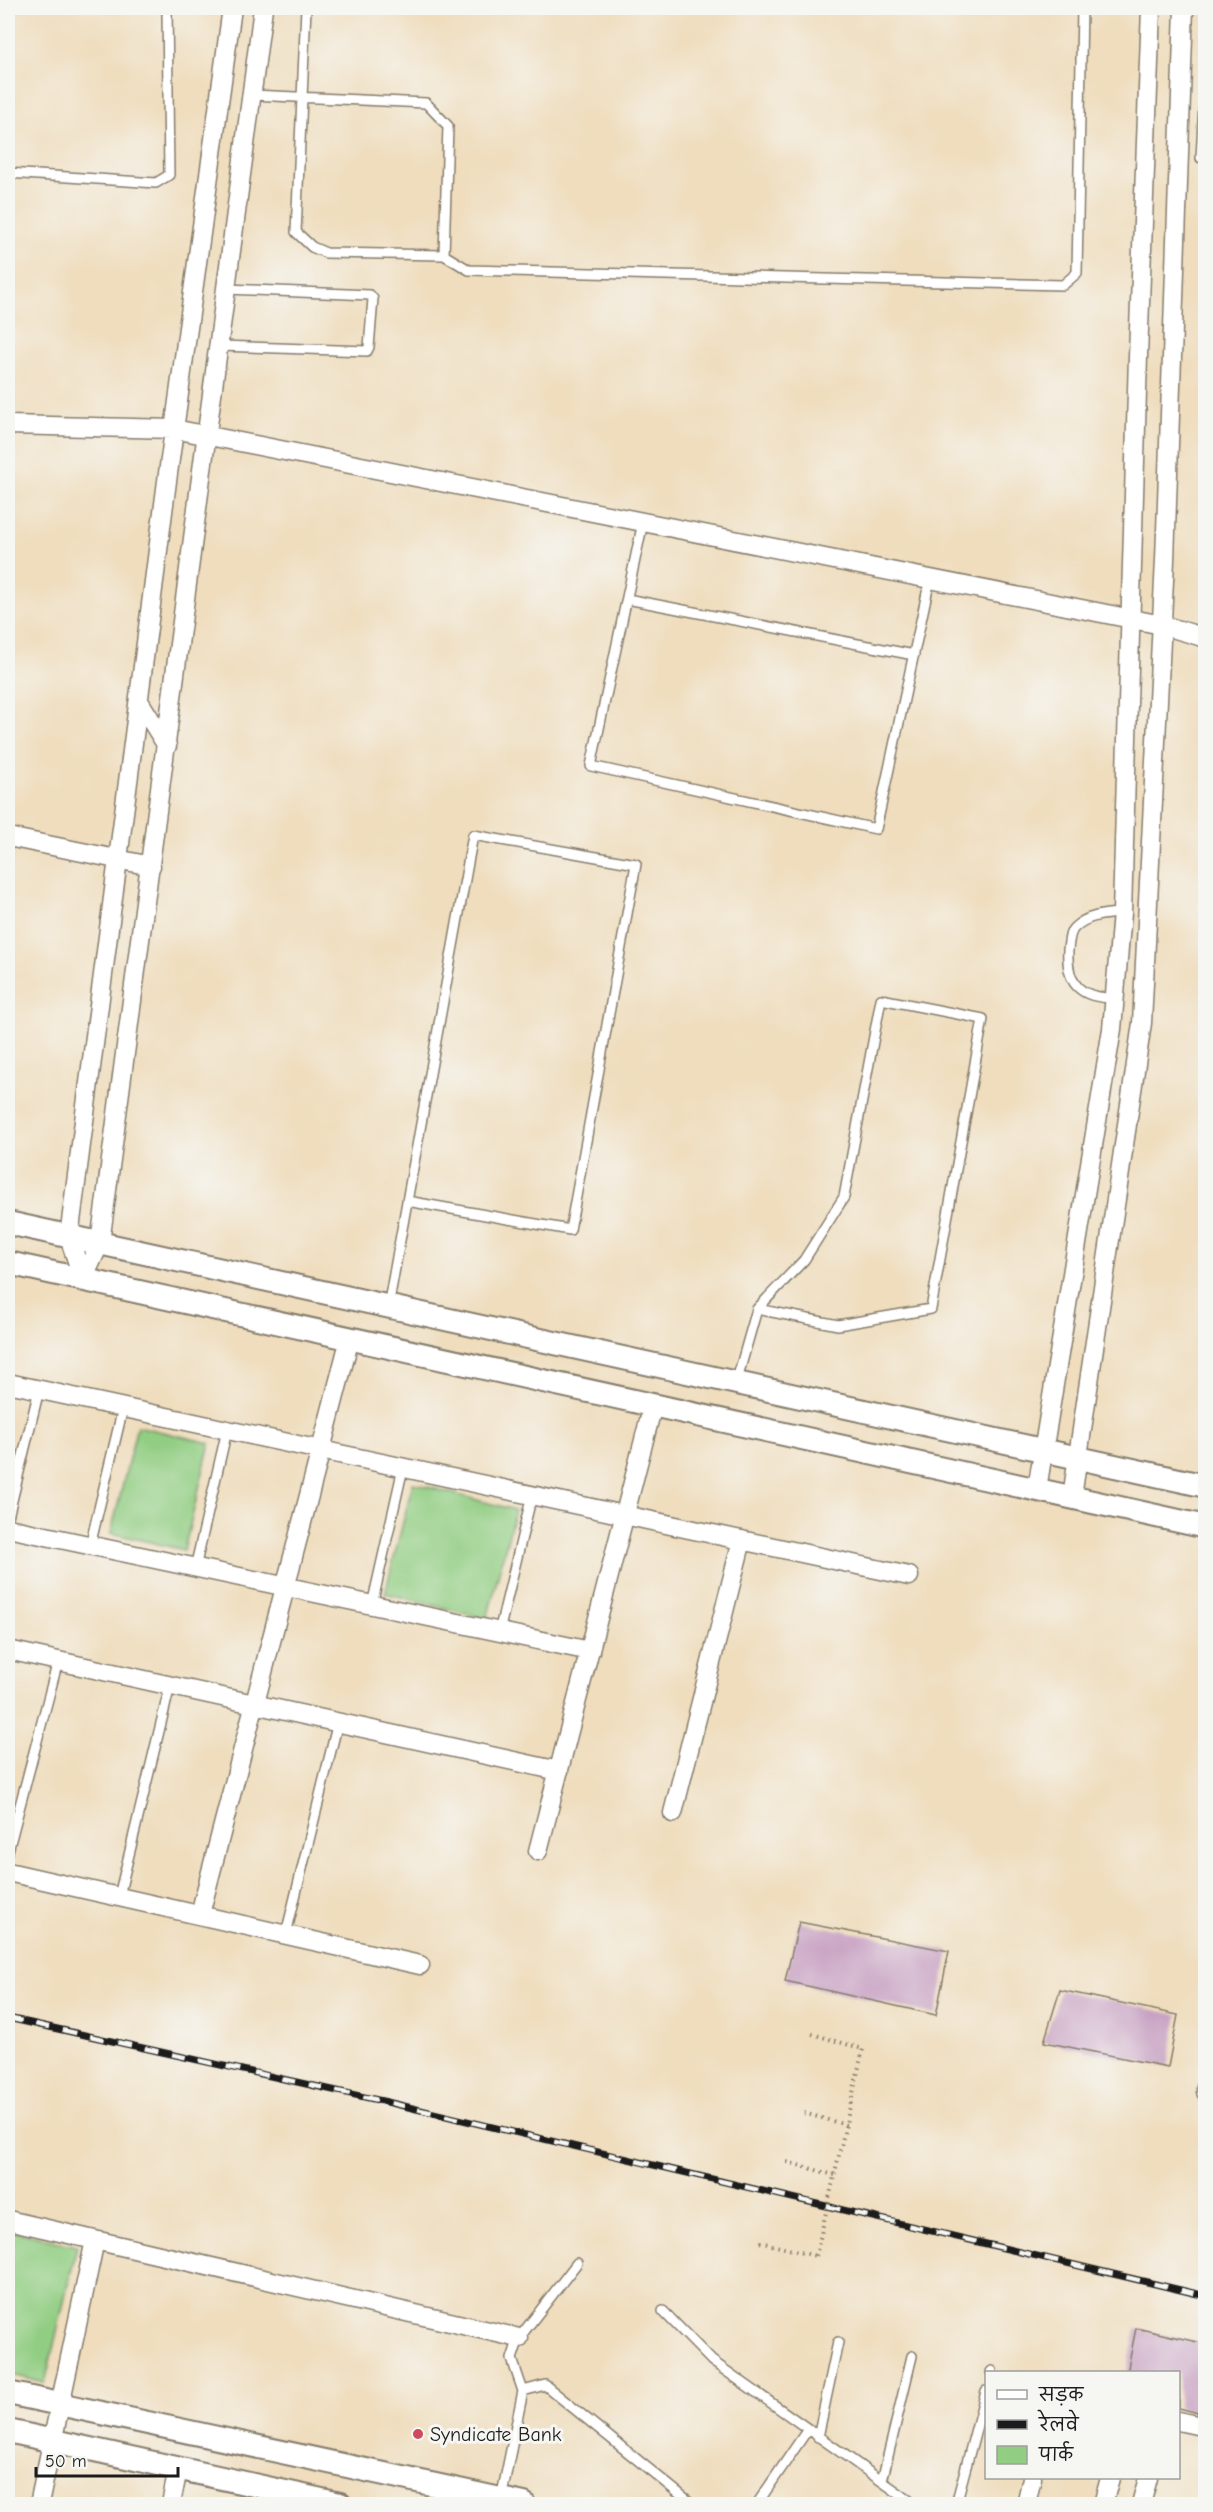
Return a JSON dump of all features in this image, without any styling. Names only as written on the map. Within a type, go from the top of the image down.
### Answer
[{"type":"street","points":[[82,1279],[69,1237],[174,429],[232,8]]},
{"type":"street","points":[[82,1279],[100,1244],[263,8]]},
{"type":"street","points":[[1037,1490],[1114,998],[1122,913],[1151,8]]},
{"type":"street","points":[[1072,1497],[1142,1023],[1162,625],[1184,8]]},
{"type":"street","points":[[8,425],[174,429],[1131,618],[1206,638]]},
{"type":"street","points":[[139,701],[167,746]]},
{"type":"street","points":[[8,837],[151,866]]},
{"type":"street","points":[[8,1223],[1206,1486]]},
{"type":"street","points":[[8,1263],[1206,1527]]},
{"type":"street","points":[[200,1914],[351,1338]]},
{"type":"street","points":[[8,1383],[909,1576]]},
{"type":"street","points":[[537,1851],[653,1405]]},
{"type":"street","points":[[8,1528],[590,1651]]},
{"type":"street","points":[[673,1813],[741,1540]]},
{"type":"street","points":[[8,1650],[559,1771]]},
{"type":"street","points":[[8,1872],[420,1965]]},
{"type":"street","points":[[1206,2087],[1206,2092]]},
{"type":"street","points":[[8,2220],[519,2338]]},
{"type":"street","points":[[39,2505],[58,2404],[95,2240]]},
{"type":"street","points":[[8,2393],[450,2497],[501,2499],[524,2505]]},
{"type":"street","points":[[1180,2421],[1206,2427]]},
{"type":"street","points":[[8,2431],[340,2505]]},
{"type":"street","points":[[171,2505],[178,2469]]},
{"type":"street","points":[[1026,2505],[1032,2479]]},
{"type":"street","points":[[1103,2505],[1110,2479]]},
{"type":"street","points":[[1141,2505],[1148,2479]]},
{"type":"lane","points":[[8,173],[156,183],[169,175],[167,8]]},
{"type":"lane","points":[[306,8],[296,232],[312,247],[326,253],[444,255],[469,270],[1063,285],[1077,273],[1082,8]]},
{"type":"lane","points":[[1206,67],[1201,158],[1206,160]]},
{"type":"lane","points":[[252,95],[426,103],[448,126],[444,255]]},
{"type":"lane","points":[[219,346],[367,351],[369,346],[373,299],[370,295],[227,289]]},
{"type":"lane","points":[[643,522],[591,766],[876,829],[930,579]]},
{"type":"lane","points":[[627,599],[914,655]]},
{"type":"lane","points":[[388,1306],[473,835],[636,864],[570,1230],[407,1201]]},
{"type":"lane","points":[[1114,998],[1100,998],[1084,993],[1072,982],[1067,963],[1069,941],[1073,929],[1088,919],[1099,915],[1122,913]]},
{"type":"lane","points":[[736,1383],[757,1309],[804,1260],[844,1197],[881,999],[983,1019],[931,1309],[838,1325],[757,1309]]},
{"type":"lane","points":[[8,1517],[39,1390]]},
{"type":"lane","points":[[90,1546],[123,1408]]},
{"type":"lane","points":[[195,1568],[227,1430]]},
{"type":"lane","points":[[372,1605],[403,1468]]},
{"type":"lane","points":[[499,1632],[532,1496]]},
{"type":"lane","points":[[8,1851],[58,1661]]},
{"type":"lane","points":[[119,1896],[170,1686]]},
{"type":"lane","points":[[286,1934],[338,1722]]},
{"type":"lane","points":[[501,2499],[523,2391],[512,2359],[519,2338],[577,2263]]},
{"type":"lane","points":[[663,2311],[712,2361],[914,2505]]},
{"type":"lane","points":[[818,2436],[838,2343]]},
{"type":"lane","points":[[882,2481],[912,2356]]},
{"type":"lane","points":[[523,2391],[545,2385],[692,2505]]},
{"type":"lane","points":[[956,2505],[985,2398]]},
{"type":"lane","points":[[757,2505],[808,2429]]},
{"type":"path","points":[[760,2242],[816,2256],[863,2049],[812,2034]]},
{"type":"path","points":[[804,2113],[846,2125]]},
{"type":"path","points":[[787,2162],[834,2175]]},
{"type":"green space","points":[[137,1426],[210,1443],[184,1550],[111,1533]]},
{"type":"green space","points":[[413,1483],[515,1510],[487,1619],[385,1593]]},
{"type":"green space","points":[[8,2230],[77,2246],[45,2383],[8,2374]]},
{"type":"building","points":[[799,1922],[949,1951],[936,2015],[785,1981]]},
{"type":"building","points":[[1060,1990],[1178,2015],[1168,2067],[1044,2042]]},
{"type":"building","points":[[1136,2328],[1206,2344],[1206,2415],[1180,2408],[1180,2371],[1127,2371]]},
{"type":"railway","points":[[8,2018],[387,2102],[1206,2296]]},
{"type":"place","name":"Syndicate Bank","points":[[418,2434]]}]
